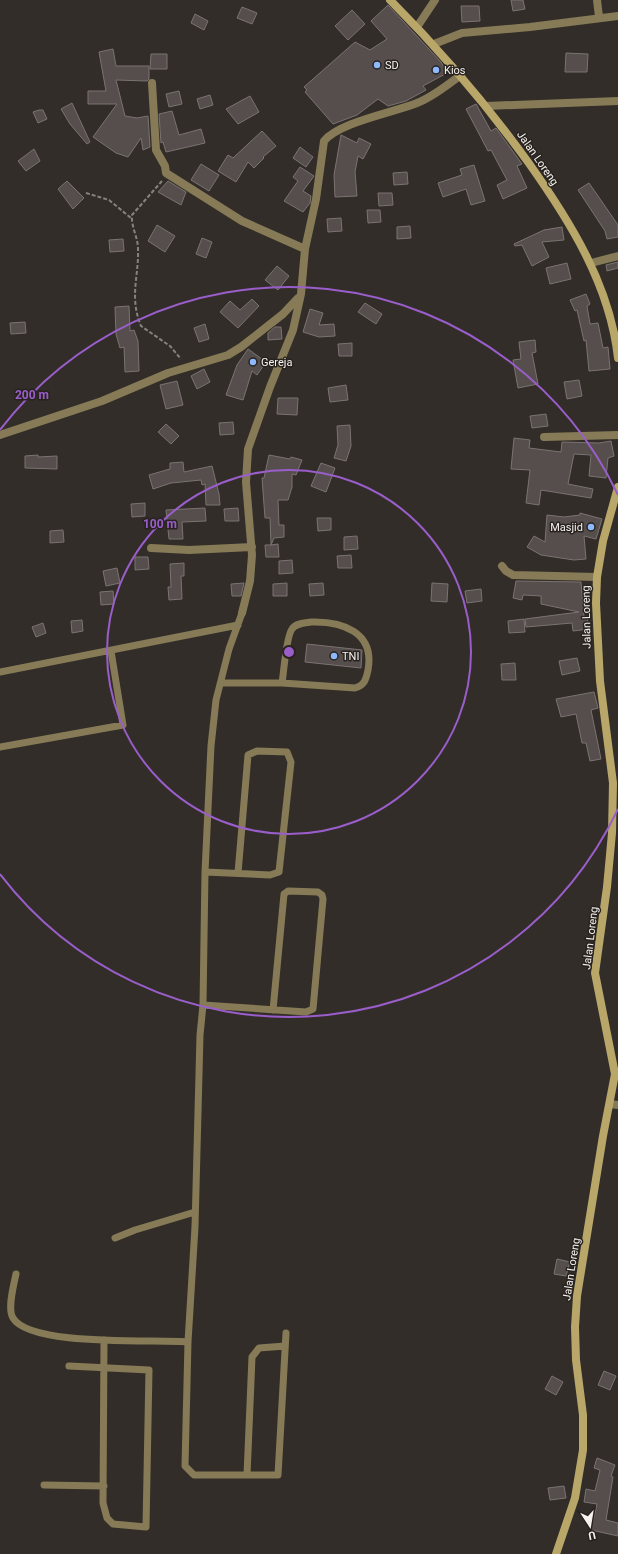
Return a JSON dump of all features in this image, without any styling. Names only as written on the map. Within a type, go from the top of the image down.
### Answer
[{"type":"street","name":"Jalan Loreng","points":[[390,0],[434,44],[461,75],[486,106],[549,192],[591,263],[607,310],[618,358]]},
{"type":"street","points":[[417,27],[435,0]]},
{"type":"street","points":[[597,0],[599,17]]},
{"type":"street","points":[[434,44],[462,33],[530,27],[599,17],[618,16]]},
{"type":"street","points":[[242,613],[250,581],[252,547],[246,482],[248,449],[270,387],[293,330],[301,294],[305,249],[316,199],[321,148],[328,136],[336,130],[419,102],[442,89],[461,75]]},
{"type":"street","points":[[152,83],[156,150],[165,166],[166,173],[242,221],[305,249]]},
{"type":"street","points":[[486,106],[618,101]]},
{"type":"street","points":[[591,263],[618,256]]},
{"type":"street","points":[[0,435],[102,401],[168,372],[228,355],[242,347],[283,314],[295,303],[301,294]]},
{"type":"street","points":[[544,437],[618,435]]},
{"type":"street","name":"Jalan Loreng","points":[[556,1554],[575,1498],[583,1450],[583,1415],[576,1360],[575,1327],[577,1296],[603,1136],[614,1105],[615,1074],[595,973],[607,887],[612,833],[613,783],[600,681],[596,630],[597,577],[605,534],[618,487]]},
{"type":"street","points":[[151,548],[188,550],[252,547]]},
{"type":"street","points":[[502,566],[506,572],[513,575],[597,577]]},
{"type":"lane","points":[[242,613],[220,682],[210,746],[205,872],[203,1005],[200,1035],[195,1212],[188,1342],[185,1466],[194,1475],[278,1475],[286,1332]]},
{"type":"lane","points":[[220,682],[282,683],[355,688],[361,686],[365,682],[370,658],[367,648],[359,635],[347,626],[330,622],[297,624],[292,628],[289,636],[282,683]]},
{"type":"lane","points":[[0,672],[238,625]]},
{"type":"lane","points":[[0,747],[123,725],[111,651]]},
{"type":"lane","points":[[205,872],[238,873],[276,874],[280,868],[291,762],[287,752],[257,751],[248,755],[238,873]]},
{"type":"lane","points":[[203,1005],[273,1010],[306,1012],[310,1011],[314,1006],[323,899],[322,895],[318,892],[288,891],[284,894],[273,1010]]},
{"type":"lane","points":[[115,1238],[135,1230],[195,1212]]},
{"type":"lane","points":[[16,1274],[10,1311],[16,1322],[24,1327],[45,1333],[104,1340],[188,1342]]},
{"type":"lane","points":[[69,1366],[103,1368],[149,1370],[146,1527],[113,1524],[107,1518],[104,1503],[103,1368],[104,1340]]},
{"type":"lane","points":[[247,1475],[252,1357],[259,1348],[286,1346]]},
{"type":"lane","points":[[44,1485],[104,1486]]},
{"type":"path","points":[[166,173],[165,178],[133,212],[131,218],[138,249],[134,285],[138,319],[141,326],[173,349],[186,367]]},
{"type":"path","points":[[86,193],[109,200],[131,218]]},
{"type":"building","points":[[511,0],[523,0],[525,9],[513,11]]},
{"type":"building","name":"SD","points":[[388,5],[441,62],[447,73],[423,86],[426,90],[406,101],[388,106],[378,99],[357,115],[333,124],[305,92],[307,90],[304,87],[355,42],[370,50],[387,39],[371,21]]},
{"type":"building","points":[[461,6],[479,6],[480,21],[462,22]]},
{"type":"building","points":[[242,7],[257,13],[252,24],[237,18]]},
{"type":"building","points":[[352,10],[365,24],[348,40],[335,26]]},
{"type":"building","points":[[195,14],[208,21],[204,30],[191,23]]},
{"type":"building","points":[[113,49],[116,66],[149,66],[149,79],[147,81],[116,80],[125,116],[137,118],[148,116],[150,147],[143,150],[141,138],[128,157],[116,153],[93,137],[117,104],[88,104],[88,91],[106,91],[99,52]]},
{"type":"building","points":[[566,53],[588,54],[587,72],[565,72]]},
{"type":"building","points":[[151,54],[167,54],[167,69],[150,69]]},
{"type":"building","points":[[179,91],[182,104],[169,107],[166,94]]},
{"type":"building","points":[[210,95],[213,105],[200,109],[197,99]]},
{"type":"building","points":[[250,96],[259,112],[238,124],[226,109]]},
{"type":"building","points":[[72,103],[90,142],[87,144],[70,124],[61,109]]},
{"type":"building","points":[[476,104],[491,131],[496,128],[522,164],[517,166],[527,188],[503,199],[497,185],[507,180],[491,150],[488,151],[466,109]]},
{"type":"building","points":[[43,110],[47,119],[38,123],[33,112]]},
{"type":"building","points":[[172,111],[179,135],[201,129],[205,143],[166,152],[163,142],[161,143],[159,114]]},
{"type":"building","points":[[262,131],[276,146],[263,157],[264,158],[254,168],[248,162],[236,182],[218,171],[228,155],[233,158]]},
{"type":"building","points":[[341,135],[357,143],[359,138],[371,144],[363,159],[358,156],[355,172],[357,196],[335,197],[334,175]]},
{"type":"building","points":[[300,147],[313,157],[306,167],[293,158]]},
{"type":"building","points":[[34,149],[40,161],[26,171],[18,161]]},
{"type":"building","points":[[201,164],[219,175],[209,191],[191,180]]},
{"type":"building","points":[[474,165],[485,201],[471,205],[466,189],[443,197],[438,183],[462,175],[460,169]]},
{"type":"building","points":[[300,167],[314,176],[303,191],[311,196],[310,203],[303,212],[284,201],[298,181],[293,177]]},
{"type":"building","points":[[407,172],[408,184],[394,185],[393,173]]},
{"type":"building","points":[[67,181],[84,198],[73,209],[58,189]]},
{"type":"building","points":[[168,181],[186,192],[181,205],[158,192]]},
{"type":"building","points":[[589,183],[618,225],[618,237],[607,239],[605,231],[578,190]]},
{"type":"building","points":[[378,193],[392,193],[393,205],[379,206]]},
{"type":"building","points":[[367,210],[380,210],[381,222],[368,223]]},
{"type":"building","points":[[341,218],[342,231],[328,232],[327,219]]},
{"type":"building","points":[[157,225],[175,236],[165,252],[148,241]]},
{"type":"building","points":[[410,226],[411,238],[397,239],[397,227]]},
{"type":"building","points":[[562,227],[564,240],[542,242],[549,257],[532,266],[522,245],[515,246],[514,244],[544,230]]},
{"type":"building","points":[[202,238],[212,242],[206,258],[196,254]]},
{"type":"building","points":[[123,239],[124,251],[110,252],[109,240]]},
{"type":"building","points":[[618,262],[618,268],[607,271],[606,265]]},
{"type":"building","points":[[567,263],[571,279],[550,284],[546,268]]},
{"type":"building","points":[[277,266],[289,276],[278,290],[265,280]]},
{"type":"building","points":[[586,294],[590,304],[587,306],[590,324],[598,323],[603,348],[608,347],[610,369],[589,371],[586,340],[584,341],[577,310],[575,311],[570,300]]},
{"type":"building","points":[[252,299],[259,306],[238,328],[220,312],[230,301],[240,310]]},
{"type":"building","points":[[365,303],[382,314],[376,324],[358,312]]},
{"type":"building","points":[[129,306],[130,331],[134,330],[138,341],[139,371],[125,372],[124,347],[120,348],[116,334],[115,307]]},
{"type":"building","points":[[310,309],[323,313],[319,325],[334,324],[335,336],[319,337],[303,332]]},
{"type":"building","points":[[25,322],[26,333],[11,334],[10,323]]},
{"type":"building","points":[[205,324],[209,339],[199,342],[194,328]]},
{"type":"building","points":[[275,327],[281,327],[282,339],[268,340],[268,333]]},
{"type":"building","points":[[535,340],[536,352],[532,353],[538,384],[518,388],[513,360],[521,359],[519,342]]},
{"type":"building","points":[[352,343],[352,356],[339,356],[338,344]]},
{"type":"building","points":[[248,349],[266,362],[257,375],[252,371],[243,400],[226,395],[237,365]]},
{"type":"building","points":[[204,369],[210,382],[197,389],[191,376]]},
{"type":"building","points":[[579,380],[582,396],[567,399],[564,382]]},
{"type":"building","points":[[177,381],[183,405],[166,409],[160,385]]},
{"type":"building","points":[[346,385],[348,400],[330,402],[328,388]]},
{"type":"building","points":[[278,398],[298,398],[297,415],[277,414]]},
{"type":"building","points":[[546,414],[548,426],[532,428],[530,416]]},
{"type":"building","points":[[233,422],[234,434],[220,435],[219,423]]},
{"type":"building","points":[[166,424],[179,436],[171,444],[158,432]]},
{"type":"building","points":[[350,425],[351,446],[346,461],[334,458],[338,445],[337,426]]},
{"type":"building","points":[[514,438],[530,440],[529,448],[561,452],[562,442],[599,443],[611,441],[614,456],[608,458],[606,478],[589,476],[591,455],[574,454],[568,484],[593,489],[591,498],[541,490],[539,505],[526,503],[530,470],[511,469]]},
{"type":"building","points":[[38,455],[38,457],[57,456],[57,469],[25,468],[25,456]]},
{"type":"building","points":[[269,455],[290,459],[291,457],[302,460],[296,475],[292,474],[292,487],[288,500],[278,500],[279,525],[284,525],[284,537],[274,538],[271,545],[270,518],[265,518],[262,478],[264,478]]},
{"type":"building","points":[[183,462],[184,472],[212,466],[219,494],[220,505],[206,505],[205,484],[202,485],[201,480],[171,483],[153,489],[149,475],[170,469],[170,463]]},
{"type":"building","points":[[321,463],[335,468],[326,492],[311,486]]},
{"type":"building","points":[[145,503],[145,516],[132,517],[131,504]]},
{"type":"building","points":[[205,508],[206,521],[182,522],[183,539],[169,539],[166,510]]},
{"type":"building","points":[[238,508],[239,521],[225,521],[224,509]]},
{"type":"building","points":[[580,513],[602,519],[596,539],[584,536],[586,559],[574,560],[541,555],[527,547],[534,536],[545,542],[547,515],[564,517],[580,515]]},
{"type":"building","points":[[317,518],[331,518],[331,530],[318,531]]},
{"type":"building","points":[[63,530],[64,542],[50,543],[50,531]]},
{"type":"building","points":[[357,536],[358,549],[344,550],[344,537]]},
{"type":"building","points":[[278,544],[279,557],[266,557],[265,545]]},
{"type":"building","points":[[351,555],[352,568],[338,568],[337,556]]},
{"type":"building","points":[[135,557],[148,557],[149,569],[135,570]]},
{"type":"building","points":[[292,560],[293,573],[279,574],[279,561]]},
{"type":"building","points":[[184,563],[184,576],[181,576],[182,599],[169,600],[168,587],[171,587],[170,564]]},
{"type":"building","points":[[117,568],[120,583],[106,586],[103,571]]},
{"type":"building","points":[[516,581],[581,582],[584,617],[587,617],[589,629],[573,631],[572,623],[526,627],[525,619],[579,612],[541,604],[541,596],[523,595],[522,600],[513,598]]},
{"type":"building","points":[[244,583],[241,596],[232,596],[231,584]]},
{"type":"building","points":[[287,583],[287,596],[273,596],[273,584]]},
{"type":"building","points":[[323,583],[324,595],[310,596],[309,584]]},
{"type":"building","points":[[432,583],[448,584],[447,602],[431,601]]},
{"type":"building","points":[[481,589],[482,601],[467,603],[465,591]]},
{"type":"building","points":[[113,591],[114,604],[101,605],[100,592]]},
{"type":"building","points":[[524,619],[525,632],[509,633],[508,621]]},
{"type":"building","points":[[82,620],[83,631],[72,633],[71,621]]},
{"type":"building","points":[[43,623],[46,633],[36,637],[32,627]]},
{"type":"building","name":"TNI","points":[[307,644],[362,650],[361,668],[305,662]]},
{"type":"building","points":[[577,658],[580,671],[562,675],[559,661]]},
{"type":"building","points":[[515,663],[516,680],[502,680],[501,664]]},
{"type":"building","points":[[594,692],[598,708],[591,710],[601,759],[590,761],[586,743],[582,743],[576,714],[561,717],[556,699]]},
{"type":"building","points":[[557,1259],[570,1262],[566,1276],[554,1274]]},
{"type":"building","points":[[604,1371],[616,1376],[610,1390],[598,1385]]},
{"type":"building","points":[[552,1376],[563,1382],[556,1395],[545,1389]]},
{"type":"building","points":[[597,1458],[615,1465],[611,1476],[613,1477],[606,1520],[618,1523],[618,1536],[591,1530],[597,1504],[584,1502],[586,1489],[595,1491],[600,1470],[594,1468]]},
{"type":"building","points":[[564,1486],[566,1498],[550,1500],[548,1488]]},
{"type":"place","name":"SD","points":[[377,65]]},
{"type":"place","name":"Kios","points":[[436,70]]},
{"type":"place","name":"Gereja","points":[[253,362]]},
{"type":"place","name":"Masjid","points":[[591,527]]},
{"type":"place","name":"TNI","points":[[334,656]]}]
